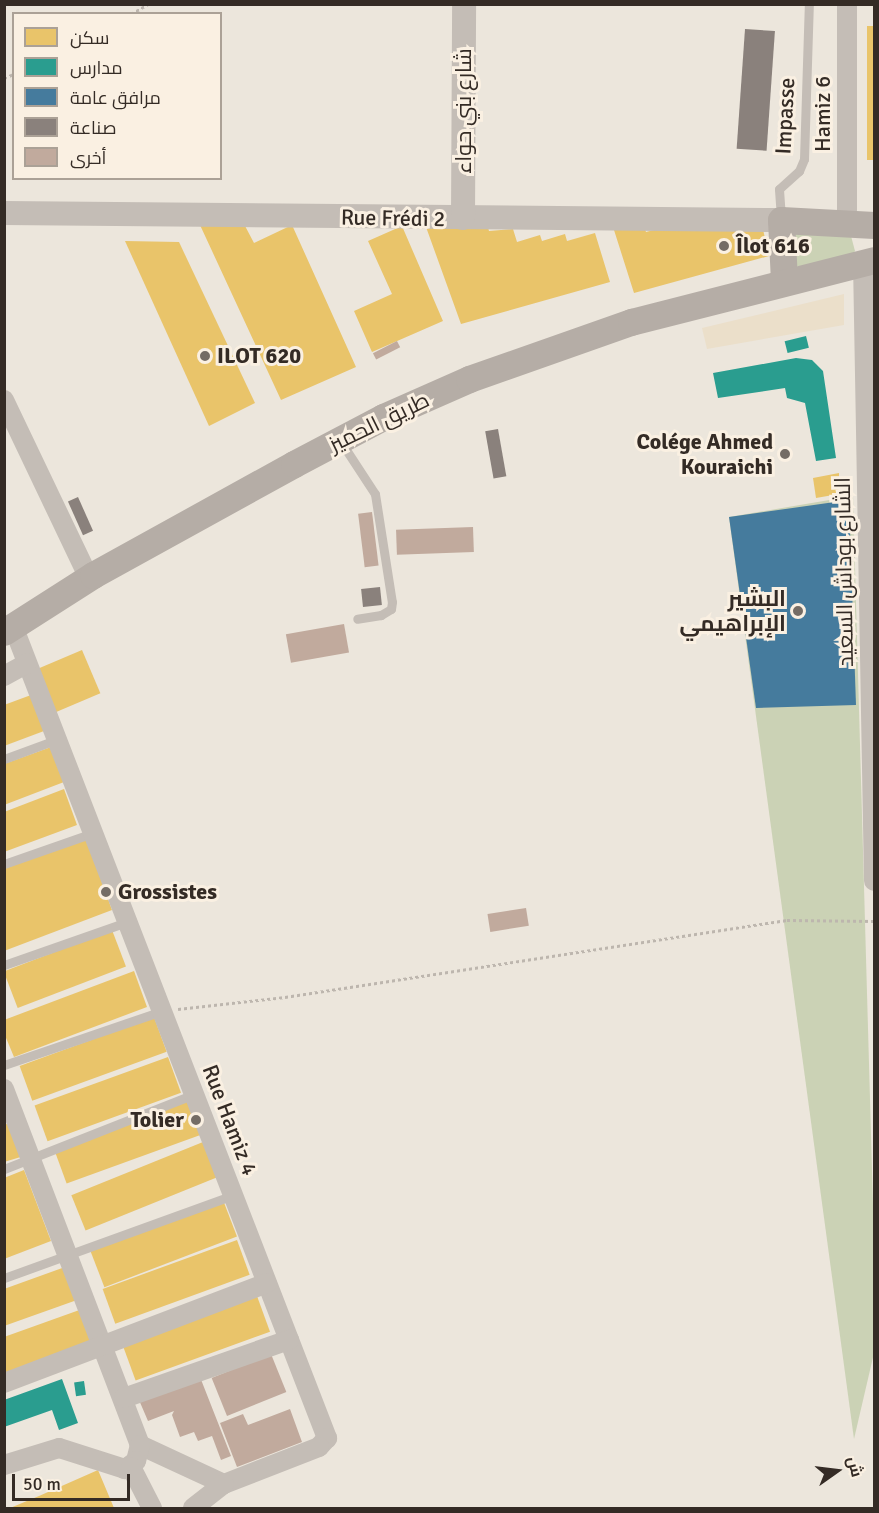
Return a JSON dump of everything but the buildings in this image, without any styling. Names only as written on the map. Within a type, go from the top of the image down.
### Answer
[{"type":"main road","points":[[781,220],[861,224],[868,244],[869,261],[784,275],[781,220]]},
{"type":"main road","name":"طريق الحميز","points":[[7,626],[93,575],[340,440],[470,379],[631,322],[784,275]]},
{"type":"main road","name":"طريق الحميز","points":[[7,626],[84,568],[378,408],[466,369],[628,312],[784,275]]},
{"type":"street","name":"شارع بني حواء","points":[[463,219],[464,4]]},
{"type":"street","name":"Hamiz 6","points":[[847,4],[861,224]]},
{"type":"street","name":"Rue Frédi 2","points":[[4,213],[463,219],[781,220]]},
{"type":"street","name":"الشارع بوداش السعيد","points":[[869,261],[874,881]]},
{"type":"street","points":[[4,400],[84,568]]},
{"type":"street","name":"Rue Hamiz 4","points":[[7,626],[27,663],[58,739],[327,1438],[319,1447],[224,1484]]},
{"type":"street","points":[[4,676],[27,663]]},
{"type":"street","points":[[4,1089],[124,1398],[140,1445],[131,1467],[152,1509]]},
{"type":"street","points":[[4,1383],[104,1348],[267,1283]]},
{"type":"street","points":[[124,1398],[289,1340]]},
{"type":"street","points":[[140,1445],[224,1484],[193,1509]]},
{"type":"street","points":[[4,1465],[59,1448],[117,1469],[131,1467]]},
{"type":"lane","name":"Impasse","points":[[781,220],[779,189],[799,171],[804,159],[809,4]]},
{"type":"lane","points":[[340,440],[375,494],[392,602],[391,609],[381,615],[357,619]]},
{"type":"lane","points":[[4,759],[58,739]]},
{"type":"lane","points":[[4,864],[93,833]]},
{"type":"lane","points":[[4,965],[127,922]]},
{"type":"lane","points":[[4,1065],[162,1011]]},
{"type":"lane","points":[[4,1169],[194,1094]]},
{"type":"lane","points":[[4,1278],[233,1195]]},
{"type":"path","points":[[134,12],[148,4]]},
{"type":"path","points":[[162,1011],[285,997],[787,920],[874,921]]},
{"type":"green space","points":[[795,232],[851,236],[855,251],[850,258],[801,268],[790,263]]},
{"type":"green space","points":[[853,496],[874,1241],[874,1353],[854,1439],[729,517]]},
{"type":"shaded area","points":[[844,294],[844,325],[707,349],[702,328]]},
{"type":"place","name":"Îlot 616","points":[[724,246]]},
{"type":"place","name":"ILOT 620","points":[[205,356]]},
{"type":"place","name":"Colége Ahmed Kouraichi","points":[[785,454]]},
{"type":"place","name":"البشير الإبراهيمي","points":[[798,611]]},
{"type":"place","name":"Grossistes","points":[[106,892]]},
{"type":"place","name":"Tolier","points":[[196,1120]]}]
